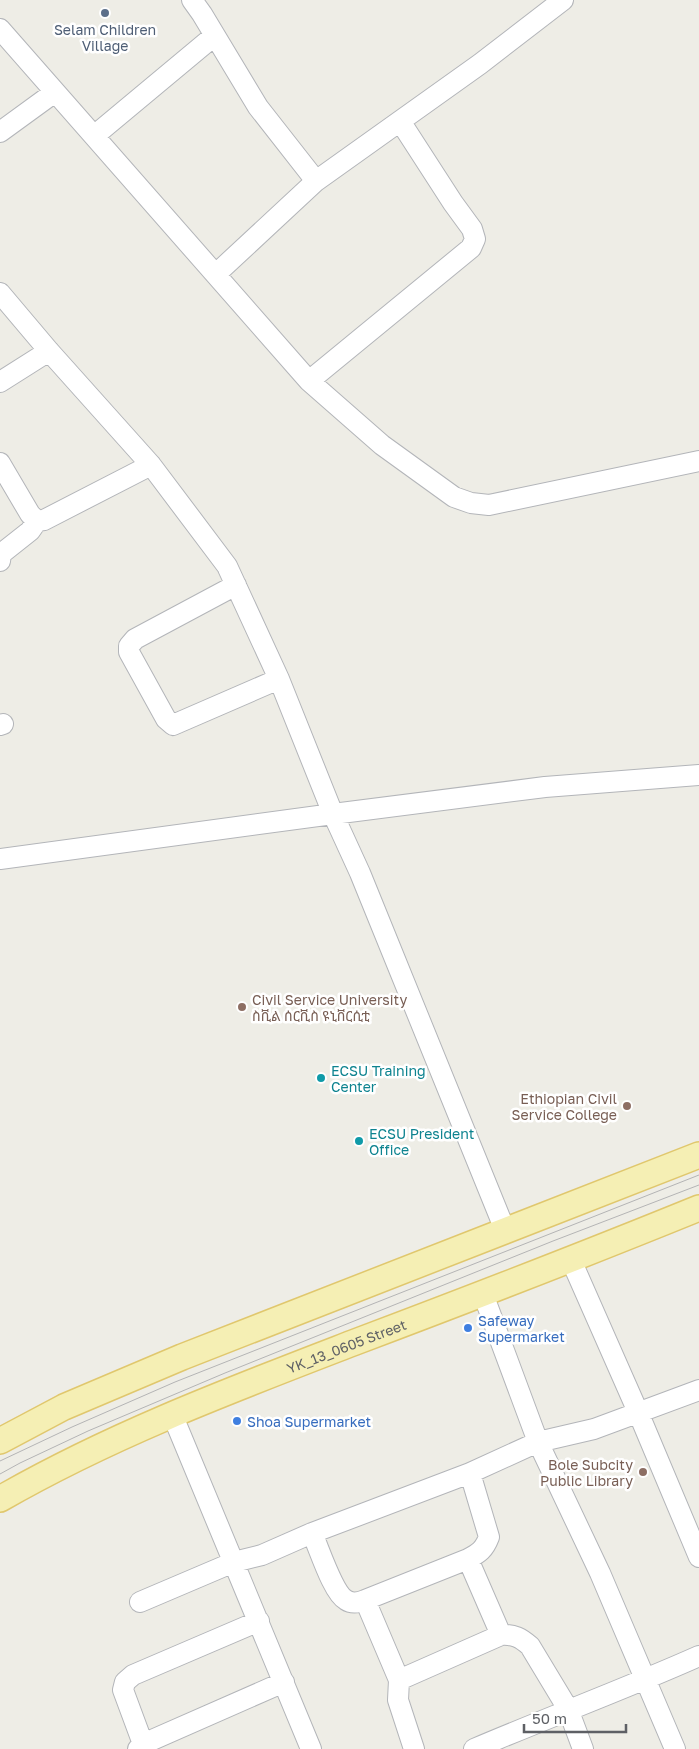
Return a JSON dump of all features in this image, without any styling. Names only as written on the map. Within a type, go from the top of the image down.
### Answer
[{"type":"main road","points":[[0,1441],[64,1407],[182,1357],[699,1155]]},
{"type":"main road","name":"YK_13_0605 Street","points":[[0,1499],[46,1473],[172,1414],[699,1208]]},
{"type":"street","points":[[192,0],[258,107],[316,181]]},
{"type":"street","points":[[216,274],[316,181],[480,64],[564,0]]},
{"type":"street","points":[[0,29],[309,381],[382,445],[454,498],[489,505],[699,461]]},
{"type":"street","points":[[94,136],[214,36]]},
{"type":"street","points":[[0,132],[55,92]]},
{"type":"street","points":[[309,381],[471,248],[475,239],[472,230],[400,121]]},
{"type":"street","points":[[0,293],[49,352],[151,465],[227,566],[279,679],[505,1230]]},
{"type":"street","points":[[0,382],[49,352]]},
{"type":"street","points":[[0,463],[30,514],[37,520],[44,520],[151,465]]},
{"type":"street","points":[[0,561],[1,554],[30,531],[37,520]]},
{"type":"street","points":[[236,585],[135,639],[129,646],[128,652],[166,719],[172,725],[279,679]]},
{"type":"street","points":[[0,859],[546,787],[699,775]]},
{"type":"street","points":[[570,1260],[638,1412],[699,1557]]},
{"type":"street","points":[[483,1294],[538,1442],[600,1573],[675,1749]]},
{"type":"street","points":[[140,1602],[234,1562],[262,1555],[312,1533],[470,1473],[538,1442],[594,1429],[699,1390]]},
{"type":"street","points":[[172,1414],[284,1682],[305,1747]]},
{"type":"street","points":[[312,1533],[338,1593],[346,1601],[356,1603],[365,1600],[468,1559],[486,1547],[489,1537],[470,1473]]},
{"type":"street","points":[[468,1559],[501,1636]]},
{"type":"street","points":[[365,1600],[399,1680],[398,1700],[414,1749]]},
{"type":"street","points":[[259,1621],[133,1675],[125,1682],[122,1690],[141,1747],[284,1682]]},
{"type":"street","points":[[399,1680],[501,1636],[513,1635],[522,1639],[530,1646],[568,1709],[583,1749]]},
{"type":"street","points":[[474,1749],[699,1656]]},
{"type":"tram line","points":[[0,1461],[175,1382],[699,1175]]},
{"type":"tram line","points":[[0,1474],[88,1431],[225,1373],[553,1241],[699,1185]]},
{"type":"place","name":"Selam Children Village","points":[[105,13]]},
{"type":"place","name":"Civil Service University ስቪል ሰርቪስ ዩኒቨርሲቲ","points":[[242,1007]]},
{"type":"place","name":"ECSU Training Center","points":[[321,1078]]},
{"type":"place","name":"Ethiopian Civil Service College","points":[[627,1106]]},
{"type":"place","name":"ECSU President Office","points":[[359,1141]]},
{"type":"place","name":"Safeway Supermarket","points":[[468,1328]]},
{"type":"place","name":"Shoa Supermarket","points":[[237,1421]]},
{"type":"place","name":"Bole Subcity Public Library","points":[[643,1472]]}]
